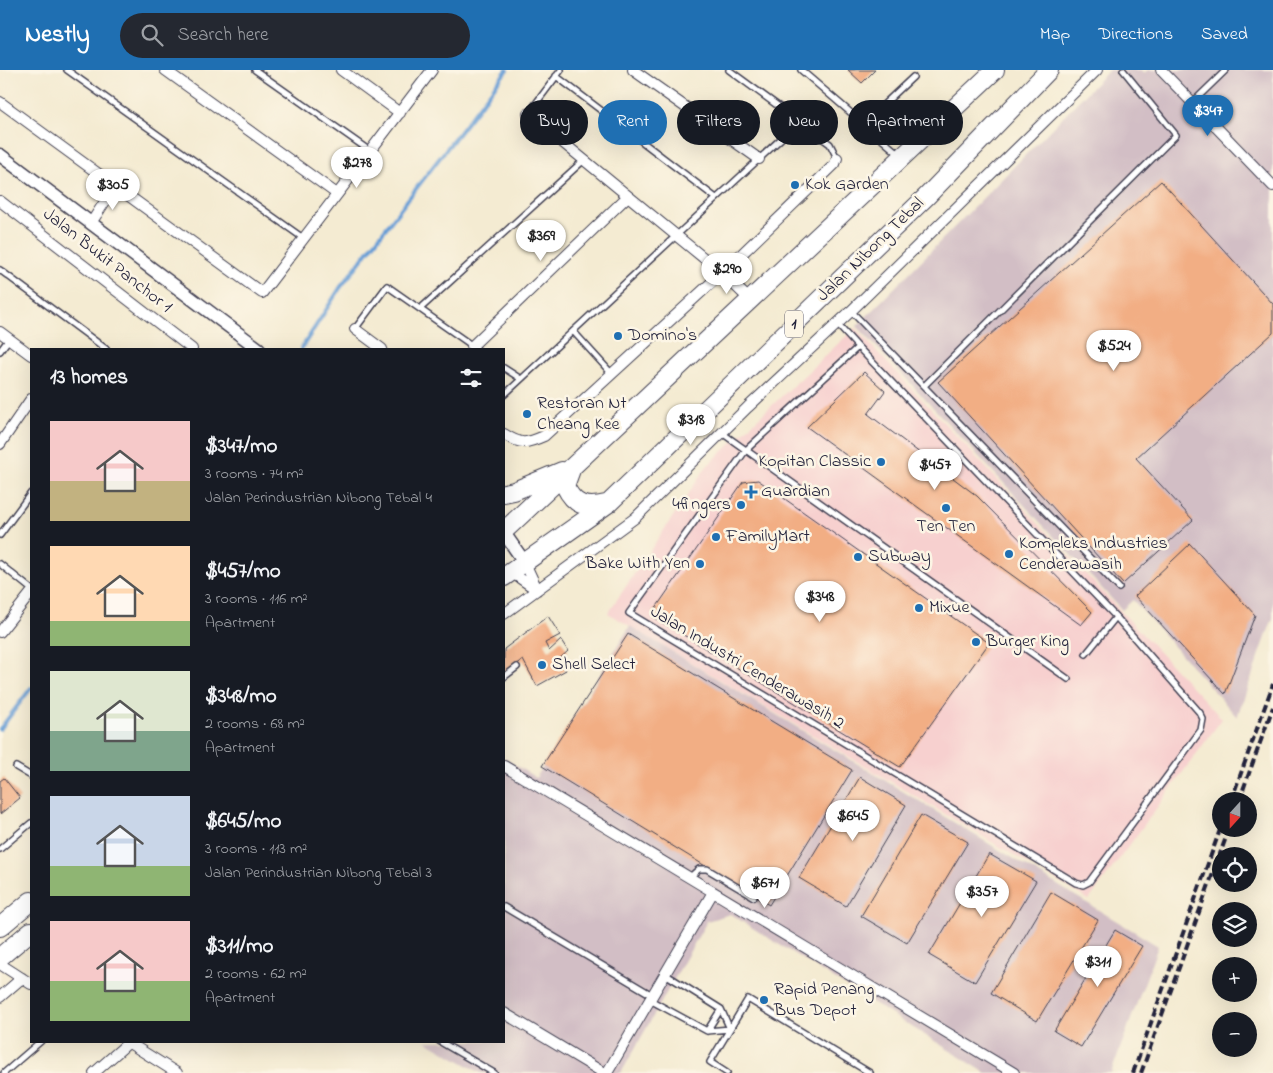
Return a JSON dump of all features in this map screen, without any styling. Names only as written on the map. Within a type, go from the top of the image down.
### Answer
[{"type":"highway","points":[[505,531],[995,70]]},
{"type":"highway","name":"Jalan Nibong Tebal","points":[[511,569],[608,503],[924,198],[1049,70]]},
{"type":"highway","points":[[572,467],[565,486],[569,494],[576,501],[585,506],[608,503]]},
{"type":"highway","points":[[505,493],[572,467]]},
{"type":"highway","points":[[0,927],[30,902]]},
{"type":"highway","points":[[0,957],[30,932]]},
{"type":"street","points":[[165,70],[337,194]]},
{"type":"street","points":[[341,70],[400,113]]},
{"type":"street","points":[[0,102],[262,293],[432,70]]},
{"type":"street","points":[[633,70],[759,159]]},
{"type":"street","points":[[505,613],[635,518],[851,311],[1096,70]]},
{"type":"street","points":[[1161,70],[1273,186]]},
{"type":"street","points":[[566,145],[722,273],[750,300]]},
{"type":"street","name":"Jalan Bukit Panchor 1","points":[[0,155],[258,348]]},
{"type":"street","points":[[505,435],[513,440],[529,443],[544,436],[722,273],[835,164],[837,158]]},
{"type":"street","points":[[91,223],[115,186]]},
{"type":"street","points":[[474,347],[628,196]]},
{"type":"street","name":"Jalan Bukit Panchor 1","points":[[0,201],[191,348]]},
{"type":"street","points":[[355,329],[381,348]]},
{"type":"street","points":[[0,332],[30,354]]},
{"type":"street","points":[[0,444],[30,400]]},
{"type":"street","points":[[505,537],[511,569],[537,590]]},
{"type":"street","points":[[511,569],[537,590]]},
{"type":"street","points":[[0,632],[30,594]]},
{"type":"street","points":[[505,767],[1014,1073]]},
{"type":"street","points":[[505,1014],[606,1073],[713,892]]},
{"type":"street","points":[[0,964],[27,981],[0,997]]},
{"type":"street","points":[[94,1073],[126,1043]]},
{"type":"street","points":[[129,1043],[177,1073]]},
{"type":"lane","points":[[67,70],[303,238]]},
{"type":"lane","points":[[255,70],[370,151]]},
{"type":"lane","points":[[538,100],[561,70]]},
{"type":"lane","points":[[729,70],[770,100]]},
{"type":"lane","points":[[801,70],[848,110]]},
{"type":"lane","points":[[924,386],[1176,134],[1123,70]]},
{"type":"lane","points":[[1192,102],[1226,70]]},
{"type":"lane","points":[[556,76],[716,198]]},
{"type":"lane","points":[[888,100],[913,77]]},
{"type":"lane","points":[[505,394],[774,145]]},
{"type":"lane","points":[[830,145],[837,158]]},
{"type":"lane","points":[[890,145],[903,156]]},
{"type":"lane","points":[[420,309],[584,160]]},
{"type":"lane","points":[[0,270],[105,348]]},
{"type":"lane","points":[[355,329],[387,286],[474,347]]},
{"type":"lane","points":[[851,311],[1119,588]]},
{"type":"lane","points":[[837,324],[1116,617],[1086,654]]},
{"type":"lane","points":[[573,331],[612,375]]},
{"type":"lane","points":[[0,351],[9,338]]},
{"type":"lane","name":"Jalan Industri Cenderawasih 2","points":[[858,347],[746,450],[629,613],[1076,883],[1083,885],[1089,882],[1201,730],[1203,719],[1200,713],[1116,617]]},
{"type":"lane","points":[[505,369],[521,379]]},
{"type":"lane","points":[[722,433],[1068,679]]},
{"type":"lane","points":[[0,535],[30,494]]},
{"type":"lane","points":[[0,564],[30,588]]},
{"type":"lane","points":[[505,676],[517,667]]},
{"type":"lane","points":[[16,767],[30,775]]},
{"type":"lane","points":[[0,849],[30,824]]},
{"type":"lane","points":[[689,878],[700,869],[707,869],[754,897]]},
{"type":"lane","points":[[505,910],[707,1030],[730,1028]]},
{"type":"lane","points":[[665,974],[721,1008],[730,1028]]},
{"type":"lane","points":[[727,1073],[710,1062],[748,999],[870,1073]]},
{"type":"lane","points":[[707,1030],[721,1008]]},
{"type":"lane","points":[[4,1073],[39,1043]]},
{"type":"lane","points":[[442,1043],[494,1073]]},
{"type":"shaded area","points":[[1109,70],[1141,70],[1144,73],[1148,70],[1273,70],[1273,618],[1237,717],[1133,600],[1122,610],[857,326]]},
{"type":"shaded area","points":[[855,328],[1222,719],[1089,900],[608,613],[707,466]]},
{"type":"shaded area","points":[[630,626],[1158,946],[1111,1073],[986,1073],[730,914],[707,921],[621,1073],[481,1073],[429,1043],[505,1043],[505,759],[536,778]]},
{"type":"building","points":[[848,70],[875,70],[862,83]]},
{"type":"building","points":[[1161,181],[1273,304],[1273,333],[1136,458],[1193,520],[1123,584],[938,382]]},
{"type":"building","name":"Kompleks Industries Cenderawasih","points":[[864,372],[885,391],[868,414],[977,496],[1092,612],[1081,625],[807,427]]},
{"type":"building","points":[[758,480],[989,643],[900,767],[654,618],[653,612],[743,482]]},
{"type":"building","points":[[1190,544],[1255,615],[1225,694],[1135,596]]},
{"type":"building","points":[[548,616],[560,635],[545,643],[549,651],[561,640],[568,651],[558,660],[566,670],[537,686],[523,660],[505,672],[505,648]]},
{"type":"building","points":[[628,634],[852,770],[769,905],[542,766]]},
{"type":"building","points":[[860,777],[906,805],[846,906],[799,878]]},
{"type":"building","points":[[4,778],[20,798],[0,814],[0,781]]},
{"type":"building","points":[[921,815],[968,842],[907,943],[861,916]]},
{"type":"building","points":[[989,854],[1036,881],[975,982],[929,955]]},
{"type":"building","points":[[1051,892],[1098,920],[1037,1021],[991,993]]},
{"type":"building","points":[[1115,930],[1142,946],[1081,1047],[1054,1031]]},
{"type":"waterway","points":[[302,348],[340,288],[507,70]]},
{"type":"waterway","points":[[0,729],[30,689]]},
{"type":"railway","points":[[1234,792],[1273,684]]},
{"type":"railway","points":[[1242,792],[1273,707]]},
{"type":"railway","points":[[1133,1073],[1217,838]]},
{"type":"railway","points":[[1141,1073],[1226,838]]},
{"type":"place","name":"Kok Garden","points":[[795,185]]},
{"type":"place","name":"Domino's","points":[[618,336]]},
{"type":"place","name":"Restoran Nt Cheang Kee","points":[[527,414]]},
{"type":"place","name":"Kopitan Classic","points":[[881,462]]},
{"type":"place","name":"Guardian","points":[[751,492]]},
{"type":"place","name":"4fingers","points":[[741,505]]},
{"type":"place","name":"Ten Ten","points":[[946,508]]},
{"type":"place","name":"FamilyMart","points":[[716,537]]},
{"type":"place","name":"Kompleks Industries Cenderawasih","points":[[1009,554]]},
{"type":"place","name":"Subway","points":[[858,557]]},
{"type":"place","name":"Bake With Yen","points":[[700,564]]},
{"type":"place","name":"Mixue","points":[[919,608]]},
{"type":"place","name":"Burger King","points":[[976,642]]},
{"type":"place","name":"Shell Select","points":[[542,665]]},
{"type":"place","name":"Rapid Penang Bus Depot","points":[[764,1000]]}]
